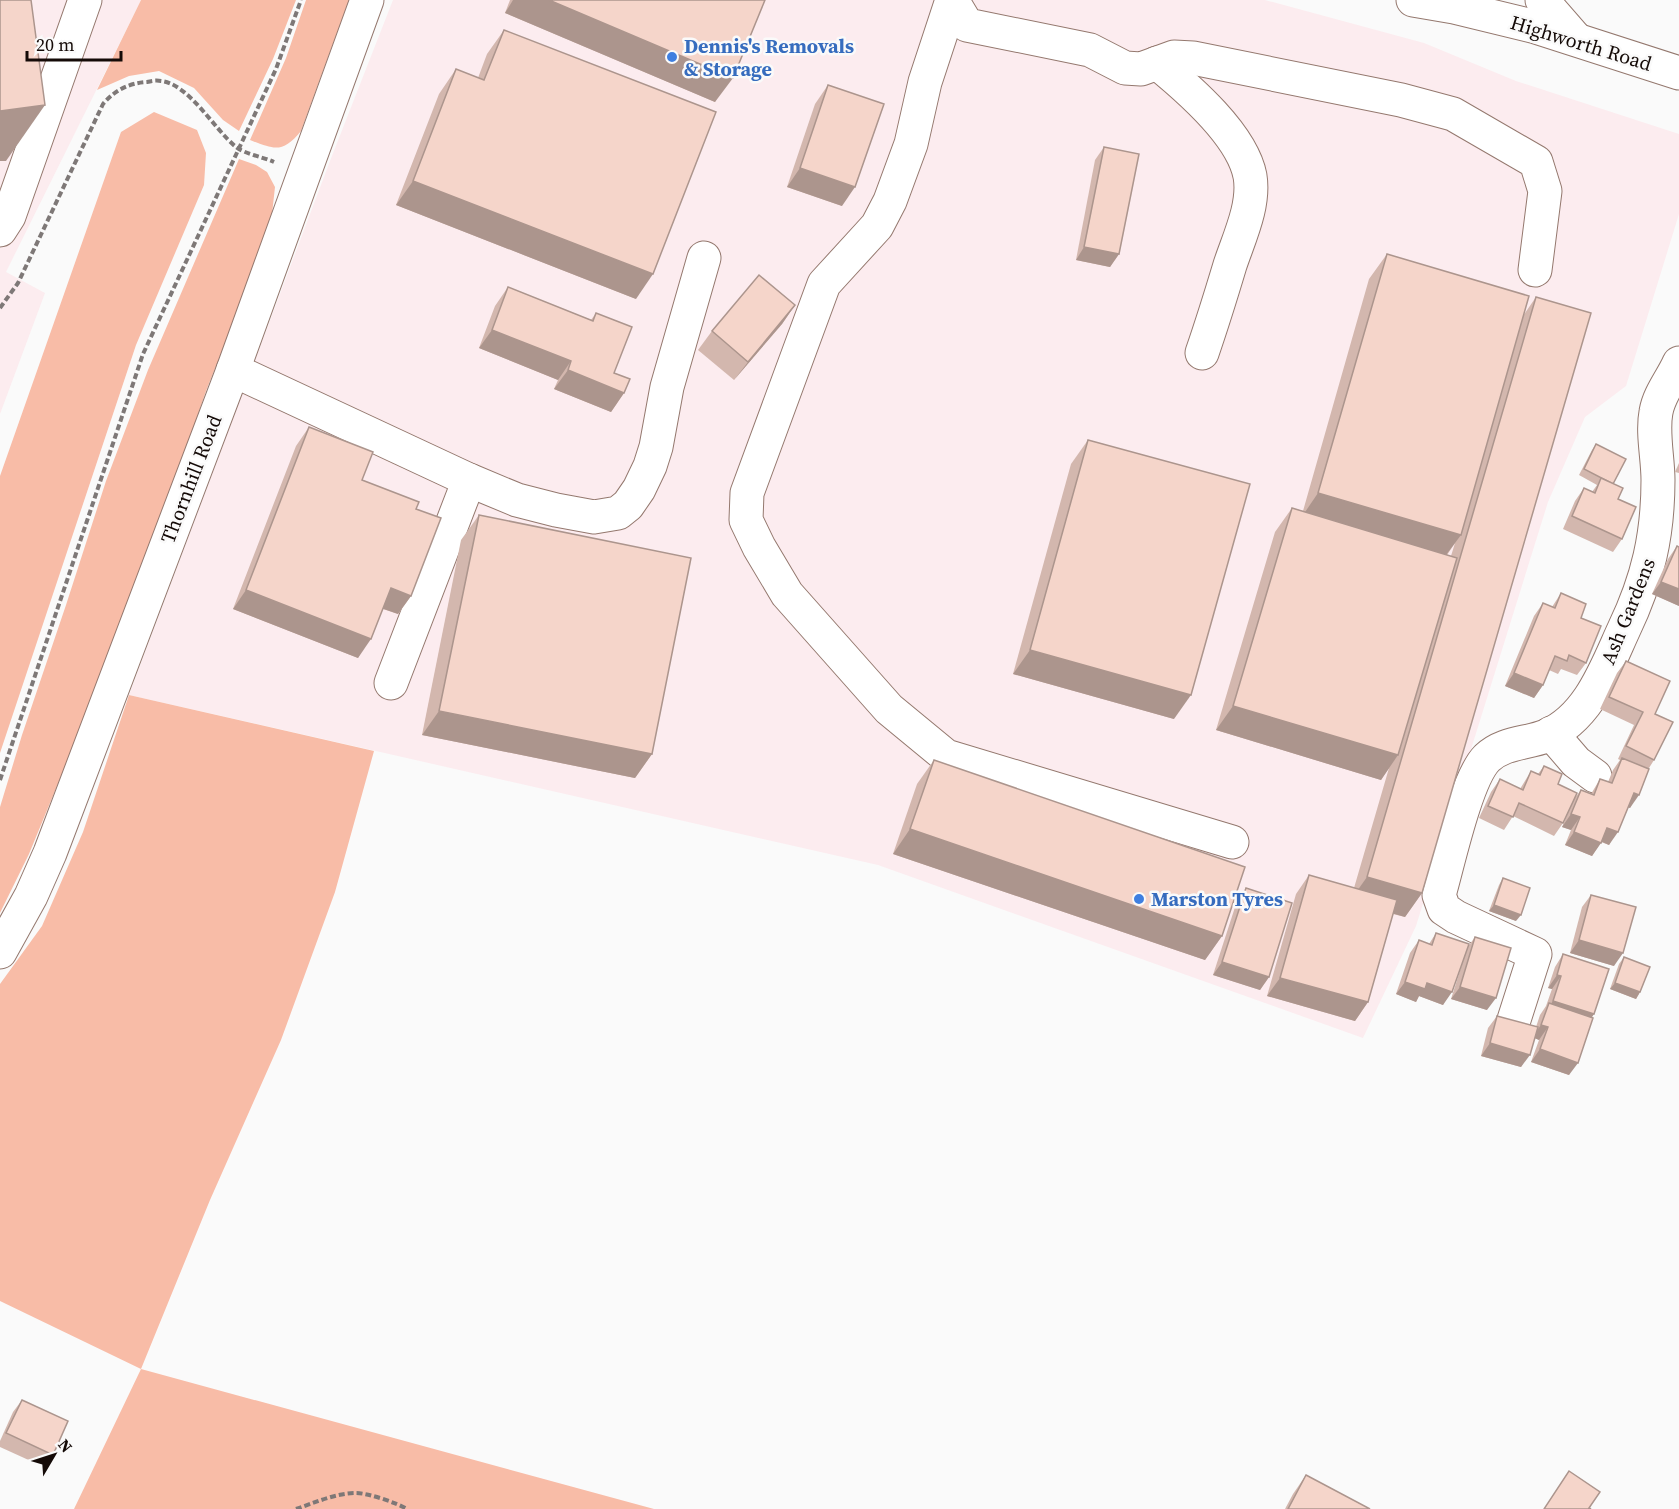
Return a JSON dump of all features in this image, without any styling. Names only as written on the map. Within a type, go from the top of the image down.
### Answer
[{"type":"street","points":[[0,230],[9,216],[85,0]]},
{"type":"street","name":"Thornhill Road","points":[[0,951],[31,896],[50,853],[232,370],[367,0]]},
{"type":"street","points":[[952,0],[967,26],[1090,50],[1125,68],[1141,69],[1174,57],[1193,58],[1401,100],[1453,114],[1536,162],[1545,191],[1535,270]]},
{"type":"street","points":[[952,0],[925,81],[911,144],[890,201],[877,226],[824,284],[747,493],[746,520],[787,594],[889,709],[946,756],[1232,842]]},
{"type":"street","name":"Highworth Road","points":[[1413,0],[1487,15],[1576,39],[1679,73]]},
{"type":"street","points":[[1542,0],[1576,39]]},
{"type":"street","points":[[1157,63],[1182,84],[1236,142],[1250,176],[1250,206],[1202,353]]},
{"type":"street","points":[[232,370],[517,500],[594,517],[618,513],[639,489],[656,447],[667,387],[704,258]]},
{"type":"street","name":"Ash Gardens","points":[[1512,1026],[1535,954],[1456,917],[1444,909],[1439,895],[1468,794],[1480,767],[1488,758],[1510,744],[1551,733],[1570,721],[1582,708],[1596,686],[1625,626],[1648,568],[1657,527],[1656,414],[1660,398],[1679,363]]},
{"type":"street","points":[[391,683],[469,480]]},
{"type":"street","points":[[1551,733],[1576,762],[1595,776]]},
{"type":"path","points":[[0,780],[143,354],[276,69],[301,0]]},
{"type":"path","points":[[0,308],[18,284],[103,104],[114,92],[138,82],[162,81],[184,92],[238,149],[304,172]]},
{"type":"path","points":[[296,1509],[325,1499],[357,1493],[407,1509]]},
{"type":"shaded area","points":[[0,0],[141,0],[6,272],[45,293],[0,414]]},
{"type":"shaded area","points":[[141,0],[296,0],[273,59],[239,131],[223,120],[194,88],[159,71],[129,76],[97,90]]},
{"type":"shaded area","points":[[306,0],[349,0],[301,131],[284,146],[278,148],[266,146],[250,140],[286,58]]},
{"type":"shaded area","points":[[393,0],[1265,0],[1424,43],[1516,81],[1679,134],[1679,214],[1626,386],[1585,417],[1548,502],[1416,926],[1363,1038],[878,865],[129,695]]},
{"type":"shaded area","points":[[154,112],[197,130],[206,153],[204,185],[136,345],[0,753],[0,476],[121,132]]},
{"type":"shaded area","points":[[239,159],[267,172],[275,187],[271,223],[71,752],[29,854],[0,913],[0,807],[22,735],[106,481],[148,370]]},
{"type":"shaded area","points":[[129,695],[374,751],[335,892],[281,1040],[210,1200],[141,1369],[0,1301],[0,984],[42,926],[83,832]]},
{"type":"shaded area","points":[[141,1369],[654,1509],[74,1509]]},
{"type":"building","points":[[0,0],[31,0],[45,105],[0,111]]},
{"type":"building","points":[[549,0],[765,0],[733,78]]},
{"type":"building","points":[[504,30],[716,112],[653,274],[413,181],[456,69],[484,80]]},
{"type":"building","points":[[828,85],[884,104],[855,187],[800,168]]},
{"type":"building","points":[[1104,147],[1139,154],[1119,254],[1084,247]]},
{"type":"building","points":[[1387,254],[1529,296],[1461,535],[1318,493]]},
{"type":"building","points":[[759,275],[795,305],[748,362],[712,331]]},
{"type":"building","points":[[508,287],[593,321],[596,313],[632,327],[614,373],[630,379],[624,393],[568,370],[571,361],[492,330]]},
{"type":"building","points":[[1536,297],[1591,313],[1422,893],[1367,877]]},
{"type":"building","points":[[309,427],[373,452],[362,480],[419,502],[416,509],[441,518],[411,596],[391,588],[371,639],[246,590]]},
{"type":"building","points":[[1088,440],[1250,484],[1191,695],[1030,650]]},
{"type":"building","points":[[1596,444],[1626,459],[1613,484],[1584,469]]},
{"type":"building","points":[[1601,478],[1623,488],[1618,499],[1636,507],[1622,539],[1572,516],[1584,488],[1595,493]]},
{"type":"building","points":[[1292,508],[1457,558],[1398,755],[1233,706]]},
{"type":"building","points":[[479,515],[691,558],[652,754],[439,711]]},
{"type":"building","points":[[1677,546],[1679,547],[1679,589],[1661,582]]},
{"type":"building","points":[[1561,593],[1586,604],[1581,618],[1601,626],[1586,663],[1569,655],[1567,661],[1555,656],[1543,685],[1514,673],[1543,603],[1555,608]]},
{"type":"building","points":[[1626,661],[1670,681],[1655,714],[1673,722],[1654,760],[1626,746],[1643,712],[1609,697]]},
{"type":"building","points":[[1622,758],[1649,769],[1639,795],[1634,793],[1618,832],[1607,828],[1601,843],[1574,832],[1580,817],[1571,814],[1581,790],[1594,795],[1600,779],[1612,783]]},
{"type":"building","points":[[934,760],[1245,867],[1222,936],[910,829]]},
{"type":"building","points":[[1544,766],[1562,774],[1558,784],[1577,793],[1563,823],[1519,803],[1513,817],[1488,806],[1500,779],[1523,790],[1531,771],[1540,775]]},
{"type":"building","points":[[1309,875],[1397,900],[1368,1002],[1280,978]]},
{"type":"building","points":[[1503,878],[1530,888],[1521,915],[1494,905]]},
{"type":"building","points":[[1246,888],[1292,903],[1269,977],[1222,962]]},
{"type":"building","points":[[1591,895],[1636,907],[1623,953],[1579,940]]},
{"type":"building","points":[[1436,933],[1469,944],[1452,992],[1427,983],[1425,989],[1405,982],[1419,940],[1432,945]]},
{"type":"building","points":[[1475,937],[1511,948],[1496,998],[1460,987]]},
{"type":"building","points":[[1563,954],[1609,969],[1594,1014],[1553,1001],[1561,976],[1557,975]]},
{"type":"building","points":[[1624,957],[1650,967],[1640,992],[1615,983]]},
{"type":"building","points":[[1549,1003],[1593,1018],[1578,1063],[1540,1049],[1548,1027],[1541,1025]]},
{"type":"building","points":[[1497,1016],[1538,1027],[1530,1055],[1490,1043]]},
{"type":"building","points":[[22,1400],[68,1421],[53,1455],[6,1433]]},
{"type":"building","points":[[1569,1471],[1600,1492],[1589,1508],[1591,1509],[1544,1509]]},
{"type":"building","points":[[1306,1475],[1370,1509],[1288,1509]]},
{"type":"place","name":"Dennis's Removals & Storage","points":[[672,57]]},
{"type":"place","name":"Marston Tyres","points":[[1139,899]]}]
